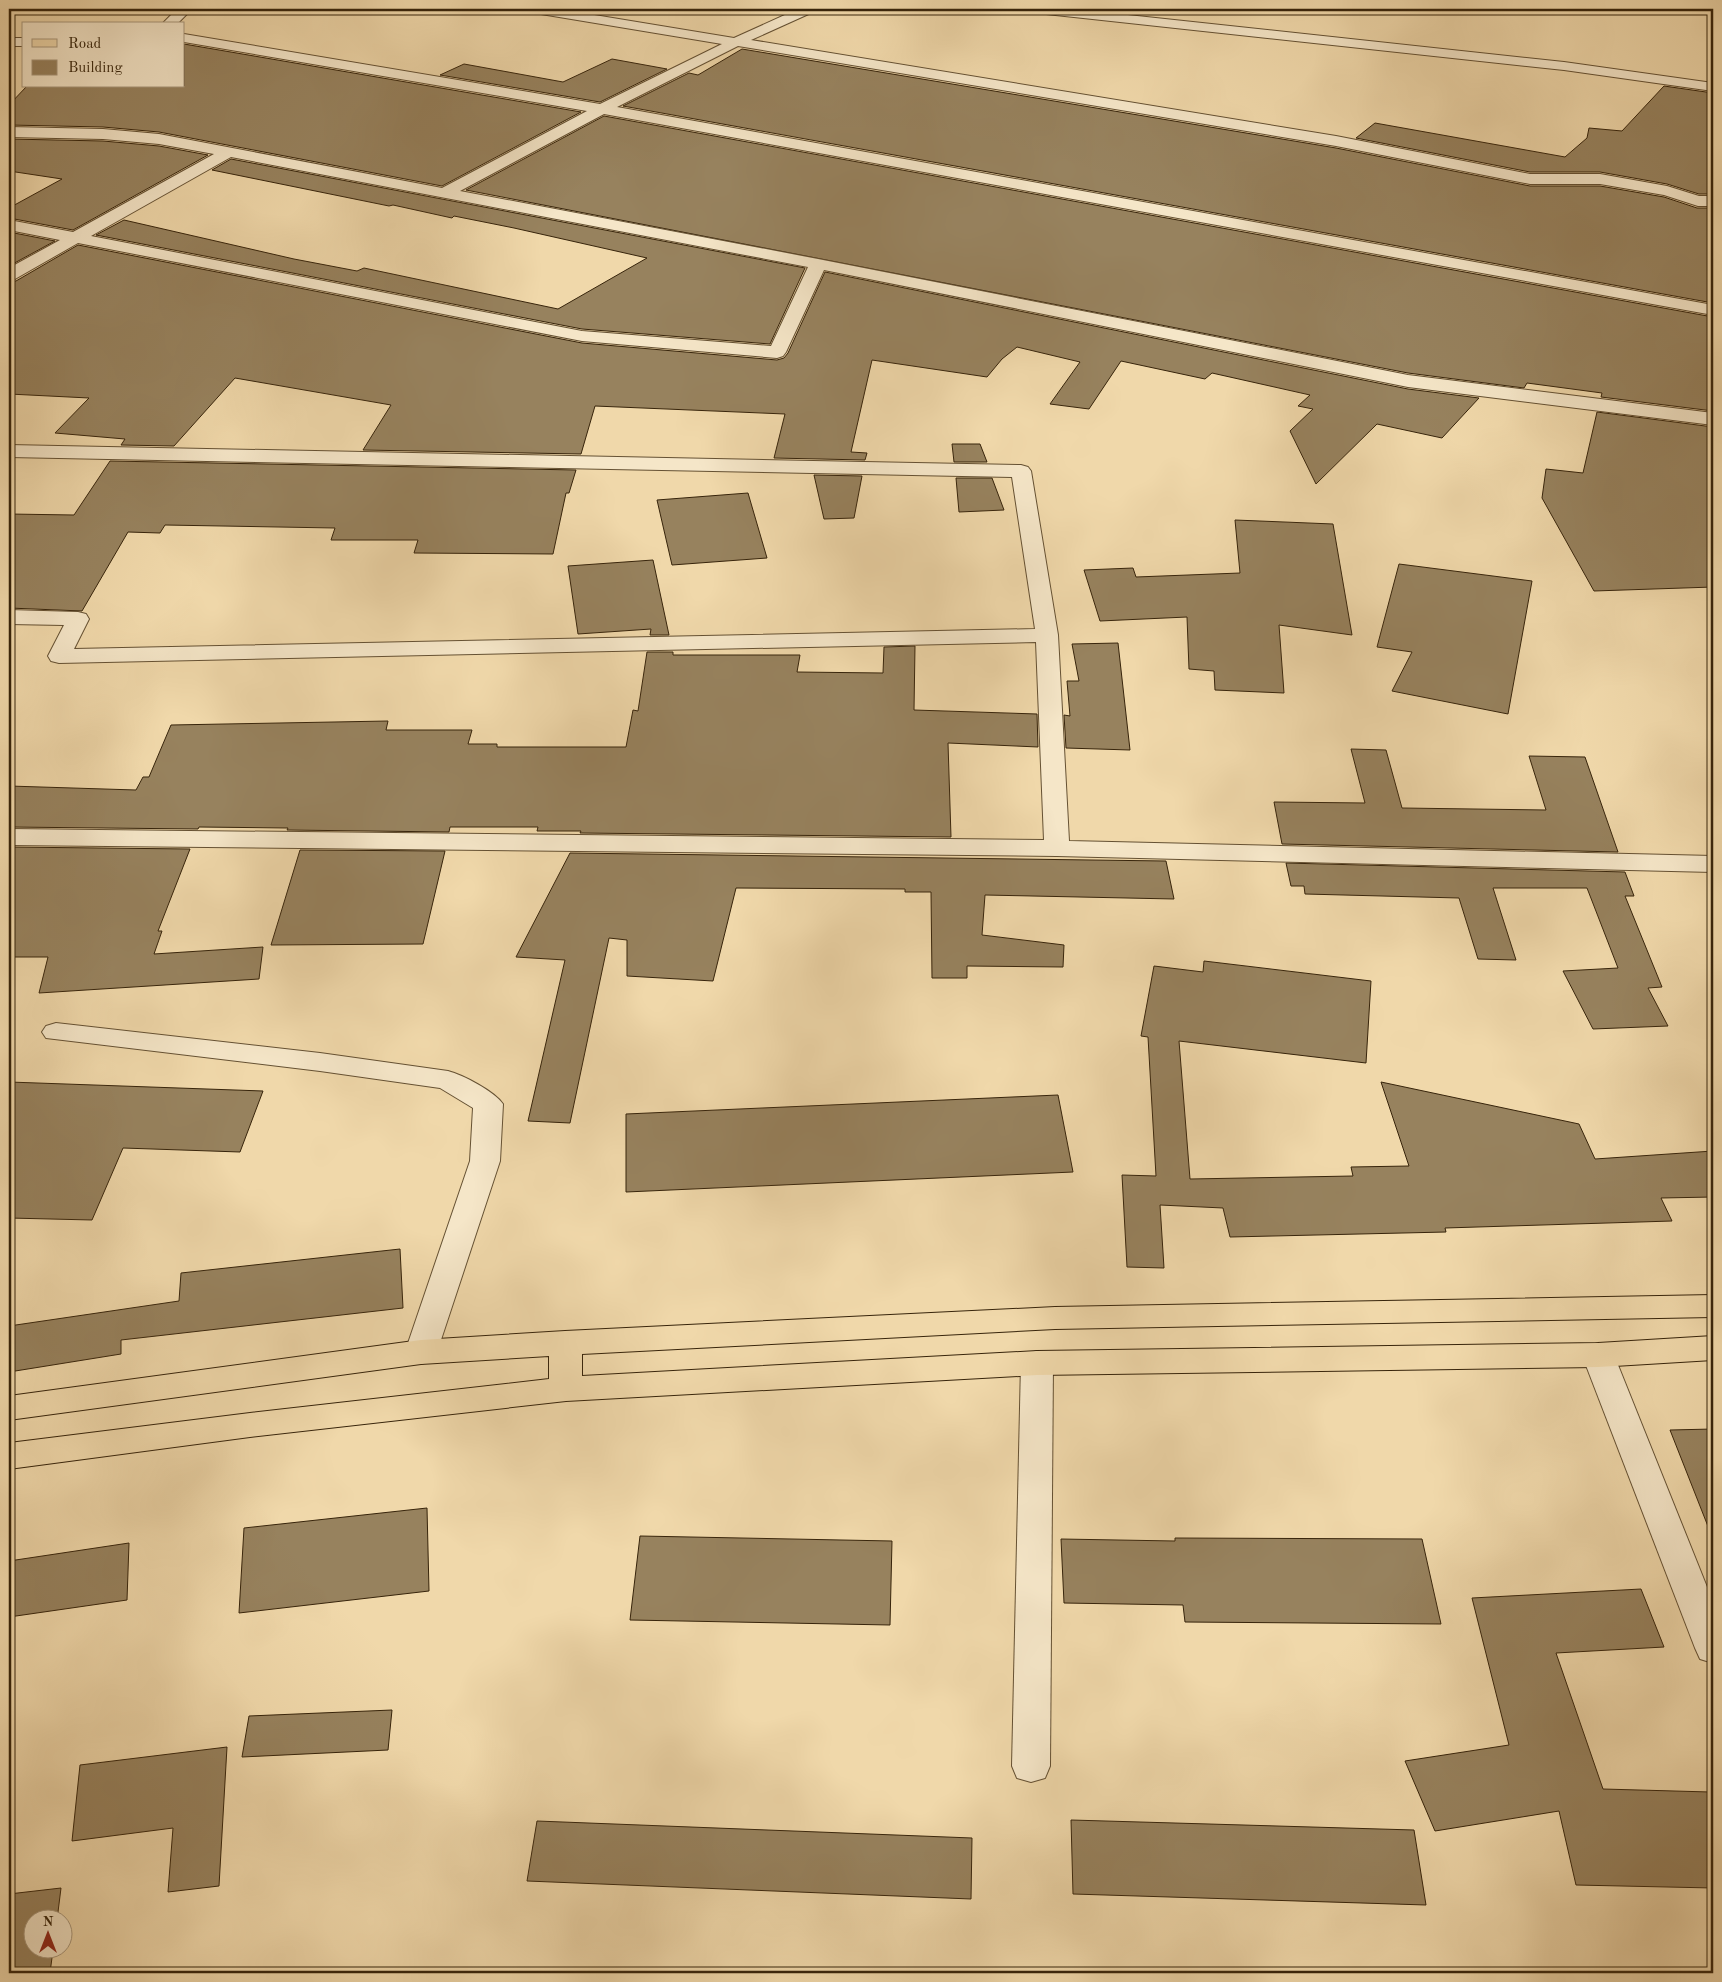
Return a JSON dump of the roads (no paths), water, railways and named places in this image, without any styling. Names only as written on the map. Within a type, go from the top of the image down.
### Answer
[{"type":"main road","points":[[9,1408],[421,1352],[565,1342],[1055,1318],[1713,1306]]},
{"type":"main road","points":[[565,1342],[566,1390]]},
{"type":"main road","points":[[9,1456],[250,1425],[566,1390],[1037,1363],[1598,1355],[1713,1348]]},
{"type":"street","points":[[171,22],[185,9]]},
{"type":"street","points":[[535,9],[1336,141],[1530,179],[1600,179],[1667,191],[1698,201],[1713,201]]},
{"type":"street","points":[[443,194],[602,109],[736,42],[808,9]]},
{"type":"street","points":[[1037,9],[1240,23],[1713,87]]},
{"type":"street","points":[[185,38],[602,109],[1713,310]]},
{"type":"street","points":[[9,42],[22,42]]},
{"type":"street","points":[[9,132],[134,136],[229,152],[818,264],[1408,382],[1713,419]]},
{"type":"street","points":[[9,275],[229,152]]},
{"type":"street","points":[[9,225],[582,336],[777,352],[818,264]]},
{"type":"street","points":[[9,452],[1021,472],[1048,635],[1057,848]]},
{"type":"street","points":[[9,617],[78,619],[59,656],[1048,635]]},
{"type":"street","points":[[9,836],[1057,848],[1713,864]]},
{"type":"street","points":[[56,1032],[320,1062],[448,1080],[488,1104],[486,1161],[421,1352]]},
{"type":"street","points":[[1598,1355],[1713,1648]]},
{"type":"street","points":[[1031,1766],[1037,1363]]}]
